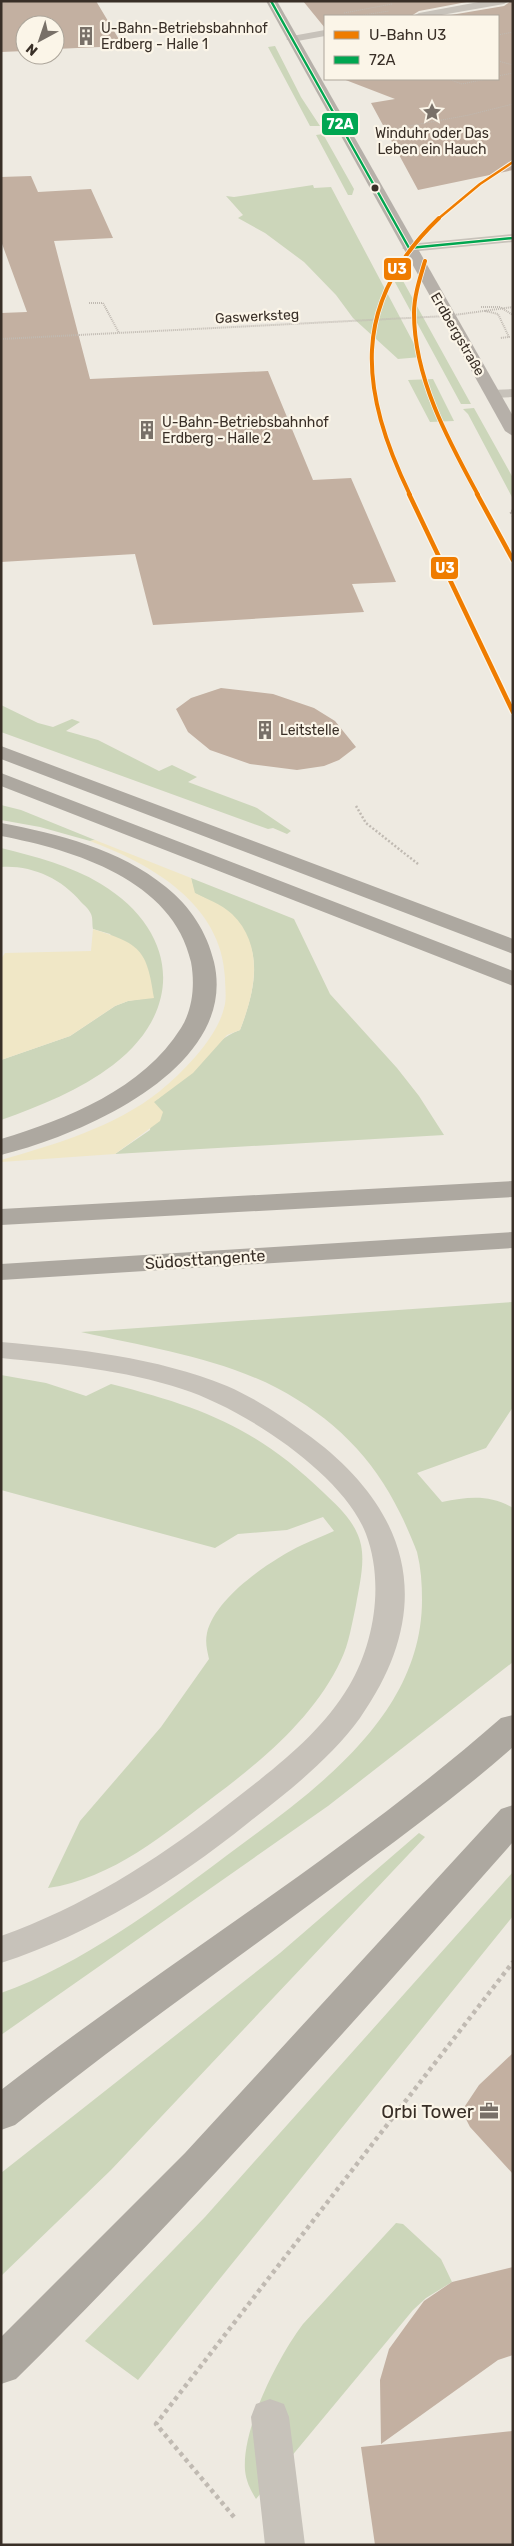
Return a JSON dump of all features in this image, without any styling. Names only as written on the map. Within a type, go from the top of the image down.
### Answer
[{"type":"highway","points":[[1,752],[513,947]]},
{"type":"highway","points":[[1,779],[513,979]]},
{"type":"highway","points":[[1,829],[26,833],[90,852],[117,864],[144,881],[166,898],[184,920],[199,944],[205,966],[206,985],[202,1006],[192,1030],[156,1072],[130,1091],[90,1114],[65,1126],[1,1147]]},
{"type":"highway","points":[[1,1217],[513,1189]]},
{"type":"highway","name":"Südosttangente","points":[[1,1272],[513,1240]]},
{"type":"highway","points":[[1,2113],[117,2025],[330,1872],[431,1795],[513,1727]]},
{"type":"highway","points":[[1,2365],[117,2252],[211,2153],[513,1818]]},
{"type":"main road","name":"Erdbergstraße","points":[[271,1],[513,431]]},
{"type":"street","points":[[425,15],[504,1]]},
{"type":"street","points":[[292,38],[324,33]]},
{"type":"street","points":[[409,248],[513,238]]},
{"type":"lane","points":[[492,394],[513,393]]},
{"type":"lane","points":[[1,1350],[66,1357],[170,1377],[219,1393],[269,1420],[306,1446],[341,1478],[363,1504],[380,1530],[390,1566],[388,1615],[379,1657],[359,1696],[325,1738],[280,1779],[204,1842],[130,1891],[75,1919],[1,1950]]},
{"type":"lane","points":[[270,2417],[285,2545]]},
{"type":"path","points":[[340,13],[393,4]]},
{"type":"path","points":[[368,8],[380,12]]},
{"type":"path","points":[[499,35],[513,32]]},
{"type":"path","points":[[499,61],[513,65]]},
{"type":"path","points":[[499,76],[513,74]]},
{"type":"path","points":[[451,80],[462,84],[481,80]]},
{"type":"path","points":[[377,131],[469,115],[513,104]]},
{"type":"path","points":[[89,303],[102,302],[119,333]]},
{"type":"path","points":[[473,308],[500,307],[513,315]]},
{"type":"path","name":"Gaswerksteg","points":[[1,339],[447,316],[513,307]]},
{"type":"path","points":[[484,311],[498,314],[510,337],[492,338]]},
{"type":"path","points":[[513,511],[510,511],[513,516]]},
{"type":"path","points":[[356,806],[366,823],[418,864]]},
{"type":"path","points":[[238,2522],[156,2424],[513,1962]]},
{"type":"green space","points":[[275,46],[301,97],[320,126],[310,126],[268,47]]},
{"type":"green space","points":[[323,134],[354,189],[352,195],[348,195],[316,135]]},
{"type":"green space","points":[[313,185],[314,188],[331,187],[421,357],[398,359],[353,318],[336,295],[304,262],[265,233],[238,218],[243,215],[226,196],[234,197]]},
{"type":"green space","points":[[392,261],[471,404],[461,404],[384,262]]},
{"type":"green space","points":[[433,379],[454,421],[430,422],[408,380]]},
{"type":"green space","points":[[474,408],[513,478],[513,499],[468,414],[463,409]]},
{"type":"green space","points":[[1,705],[38,723],[53,727],[72,719],[80,722],[66,731],[98,740],[159,771],[172,765],[197,777],[188,782],[257,808],[291,831],[287,834],[273,828],[268,829],[1,732]]},
{"type":"green space","points":[[1,805],[21,810],[95,840],[90,841],[40,827],[1,820]]},
{"type":"green space","points":[[1,848],[52,862],[101,884],[126,903],[145,924],[157,947],[163,971],[161,995],[153,1020],[137,1043],[113,1065],[87,1082],[59,1097],[1,1120],[1,1060],[70,1036],[115,1006],[128,1001],[153,997],[110,934],[93,929],[90,912],[73,894],[64,886],[45,875],[23,868],[1,867]]},
{"type":"green space","points":[[191,878],[294,919],[330,994],[397,1068],[419,1096],[444,1135],[115,1154],[150,1130],[153,1102],[175,1084],[207,1052],[229,1035],[240,1030],[248,1007],[253,986],[254,966],[252,949],[245,933],[233,918],[216,905],[194,893]]},
{"type":"green space","points":[[513,1302],[513,1407],[486,1448],[417,1473],[442,1502],[478,1498],[495,1500],[513,1508],[513,1662],[328,1806],[1,2035],[1,1993],[31,1981],[90,1951],[147,1914],[292,1806],[356,1749],[382,1716],[403,1681],[417,1642],[422,1600],[417,1552],[389,1493],[364,1456],[349,1440],[316,1412],[277,1388],[230,1368],[181,1354],[81,1332]]},
{"type":"green space","points":[[1,1375],[46,1383],[86,1396],[111,1384],[173,1401],[226,1422],[275,1451],[330,1498],[356,1530],[362,1552],[359,1591],[344,1654],[330,1680],[303,1718],[252,1767],[158,1839],[116,1865],[94,1875],[72,1883],[48,1888],[80,1821],[161,1727],[209,1659],[206,1643],[207,1633],[212,1619],[221,1606],[246,1581],[275,1560],[302,1545],[334,1531],[323,1517],[287,1530],[238,1534],[215,1548],[1,1490]]},
{"type":"green space","points":[[419,1833],[425,1837],[111,2170],[1,2276],[1,2173],[280,1953]]},
{"type":"green space","points":[[513,1872],[513,1916],[138,2380],[85,2341],[205,2217]]},
{"type":"green space","points":[[396,2223],[403,2224],[441,2259],[452,2282],[426,2298],[413,2310],[256,2499],[246,2478],[246,2453],[255,2414],[273,2374],[303,2324]]},
{"type":"sand","points":[[95,840],[191,878],[195,893],[228,910],[232,914],[249,940],[253,955],[253,985],[250,1000],[240,1030],[227,1035],[193,1073],[154,1102],[163,1112],[160,1121],[115,1154],[1,1162],[1,1160],[43,1148],[84,1133],[143,1104],[169,1083],[198,1054],[214,1031],[224,1008],[226,997],[225,978],[221,952],[211,929],[197,908],[179,890],[159,875],[113,850],[90,841]]},
{"type":"sand","points":[[93,929],[121,939],[138,951],[148,969],[154,998],[128,1001],[115,1006],[70,1036],[1,1060],[1,959],[5,953],[91,951]]},
{"type":"building","name":"U-Bahn-Betriebsbahnhof Erdberg - Halle 1","points":[[1,1],[96,1],[123,46],[65,49],[65,15],[15,15],[15,51],[1,52]]},
{"type":"building","points":[[303,1],[472,1],[419,11],[413,15],[324,15],[324,27]]},
{"type":"building","points":[[513,1],[513,170],[418,190],[371,103],[395,99],[346,80],[499,80],[499,15],[451,15],[504,6]]},
{"type":"building","name":"U-Bahn-Betriebsbahnhof Erdberg - Halle 2","points":[[31,176],[38,192],[91,189],[113,238],[54,241],[90,379],[268,371],[313,480],[351,478],[396,582],[352,584],[364,612],[153,625],[135,554],[1,562],[1,313],[27,312],[1,241],[1,177]]},
{"type":"building","name":"Leitstelle","points":[[221,688],[273,694],[314,708],[335,721],[356,747],[339,760],[324,766],[297,770],[250,764],[210,750],[188,732],[176,709],[191,698]]},
{"type":"building","name":"Orbi Tower","points":[[513,2053],[513,2174],[470,2127],[465,2117],[465,2106],[479,2085]]},
{"type":"building","points":[[513,2267],[513,2355],[498,2360],[381,2444],[380,2380],[389,2349],[424,2301],[452,2282]]},
{"type":"building","points":[[513,2431],[513,2545],[375,2545],[361,2447]]},
{"type":"metro line","name":"U3","points":[[513,162],[450,207],[424,232],[402,260],[385,291],[375,324],[371,361],[375,402],[390,451],[513,712]]},
{"type":"metro line","name":"U3","points":[[425,261],[414,313],[416,342],[423,374],[449,440],[513,560]]},
{"type":"transit line","name":"72A","points":[[271,1],[409,248]]},
{"type":"transit line","name":"72A","points":[[409,248],[513,238]]},
{"type":"place","name":"U-Bahn-Betriebsbahnhof Erdberg - Halle 1","points":[[86,36]]},
{"type":"place","name":"Winduhr oder Das Leben ein Hauch","points":[[432,112]]},
{"type":"place","name":"U-Bahn-Betriebsbahnhof Erdberg - Halle 2","points":[[147,430]]},
{"type":"place","name":"Leitstelle","points":[[265,730]]},
{"type":"place","name":"Orbi Tower","points":[[489,2111]]}]
